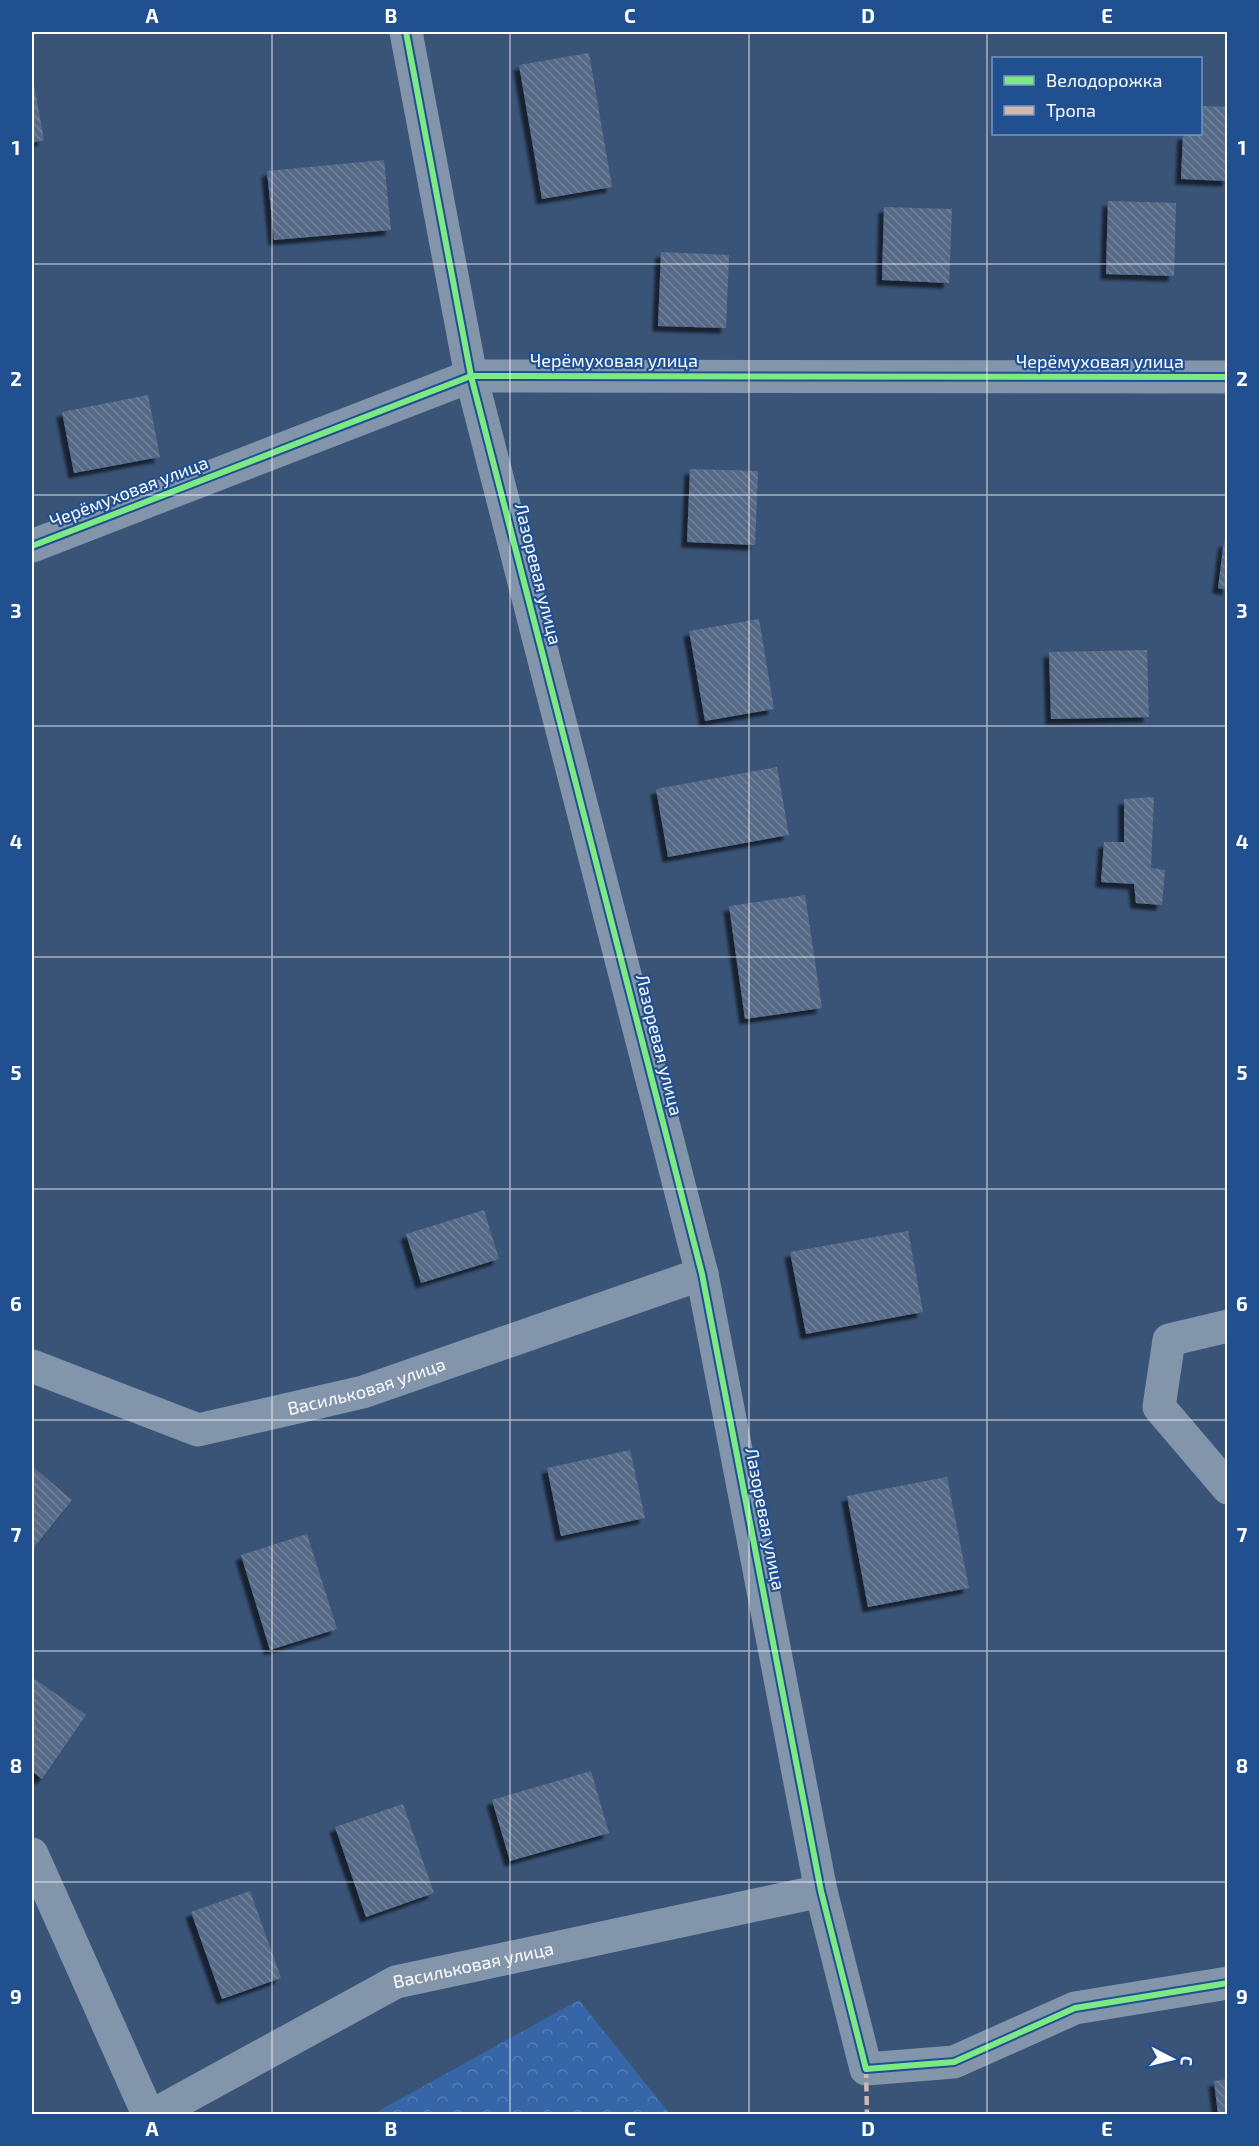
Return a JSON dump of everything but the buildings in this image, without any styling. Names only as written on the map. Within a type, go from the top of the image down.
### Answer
[{"type":"street","name":"Лазоревая улица","points":[[406,32],[471,376],[702,1274],[821,1891],[866,2069],[954,2062],[1075,2008],[1227,1983]]},
{"type":"street","name":"Черёмуховая улица","points":[[32,546],[471,376],[1227,377]]},
{"type":"street","name":"Васильковая улица","points":[[32,1366],[198,1430],[363,1392],[702,1274]]},
{"type":"street","points":[[1227,1326],[1169,1340],[1159,1407],[1227,1488]]},
{"type":"street","points":[[32,1854],[148,2115]]},
{"type":"street","name":"Васильковая улица","points":[[155,2115],[396,1982],[821,1891]]},
{"type":"green space","points":[[579,2000],[670,2114],[373,2114]]},
{"type":"marked path","points":[[866,2069],[867,2114]]},
{"type":"cycle path","points":[[406,32],[471,376],[702,1274],[821,1891],[866,2069],[954,2062],[1075,2008],[1228,1983]]},
{"type":"cycle path","points":[[32,546],[471,376],[1228,377]]}]
